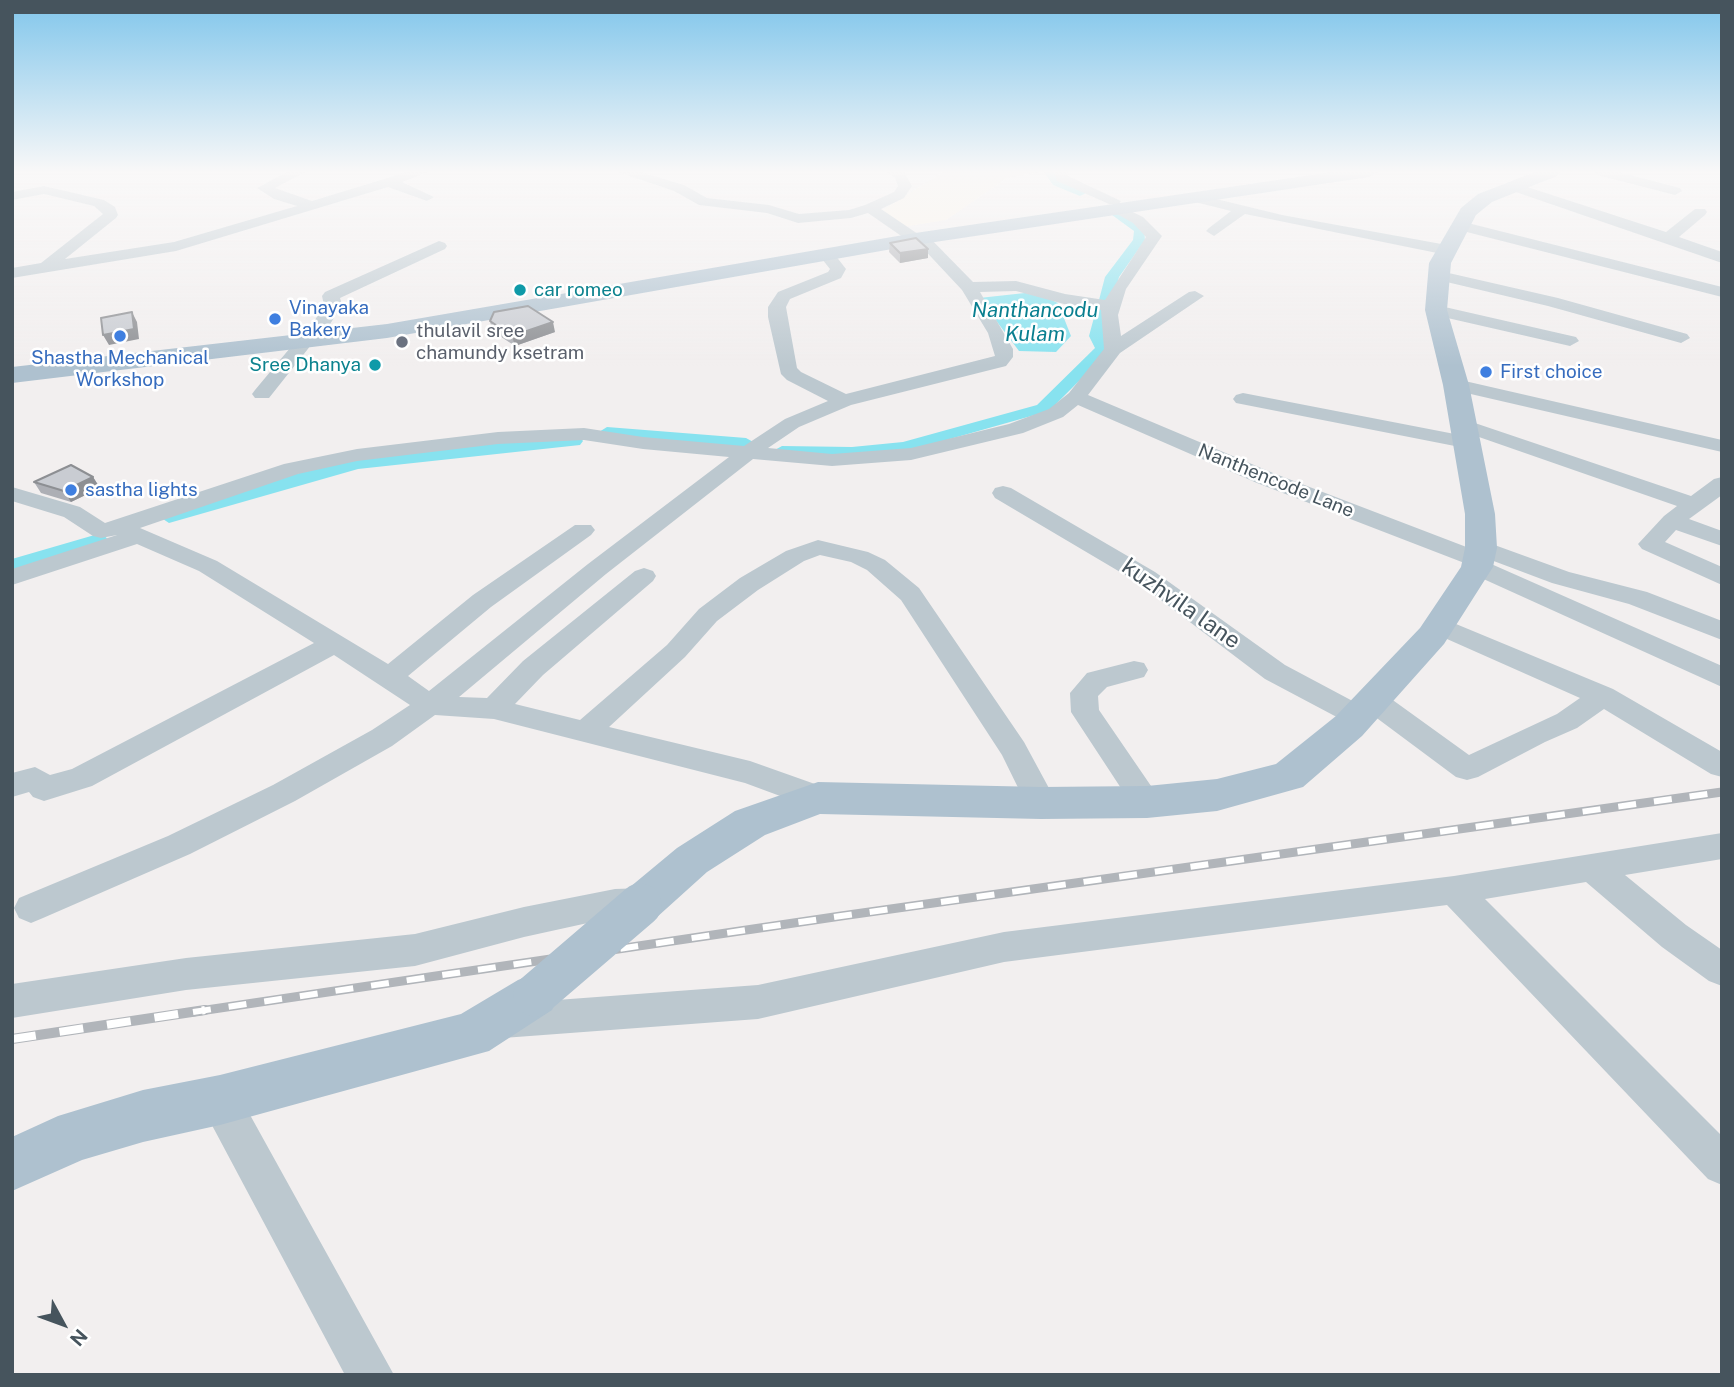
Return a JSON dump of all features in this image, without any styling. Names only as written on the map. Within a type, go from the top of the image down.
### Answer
[{"type":"main road","points":[[12,375],[314,333],[747,256],[908,237]]},
{"type":"main road","points":[[12,364],[314,333],[387,331],[910,237]]},
{"type":"main road","points":[[12,1164],[77,1135],[144,1116],[220,1100],[472,1035],[535,995],[692,860],[750,823],[818,798],[1041,803],[1147,802],[1217,795],[1289,776],[1349,726],[1432,636],[1479,558],[1480,514],[1456,385],[1436,310],[1449,251],[1456,237]]},
{"type":"street","points":[[47,266],[84,237]]},
{"type":"street","points":[[12,273],[176,246],[208,237]]},
{"type":"street","points":[[32,908],[179,845],[284,793],[382,738],[430,705],[597,569],[758,445],[792,423],[844,401],[984,368],[1004,357],[1004,349],[997,333],[969,287],[915,237]]},
{"type":"street","points":[[1113,349],[1109,315],[1111,306],[1118,289],[1154,237]]},
{"type":"street","points":[[1379,237],[1449,251],[1635,269],[1722,292]]},
{"type":"street","points":[[1664,237],[1722,258]]},
{"type":"street","points":[[262,394],[314,333],[333,305],[331,296],[439,246]]},
{"type":"street","points":[[1449,251],[1552,302],[1681,338]]},
{"type":"street","points":[[826,254],[838,269],[835,275],[784,296],[778,307],[777,317],[788,370],[794,376],[844,401]]},
{"type":"street","points":[[969,287],[1016,286],[1064,299],[1111,306]]},
{"type":"street","points":[[12,577],[119,531],[292,469],[357,455],[498,438],[627,428],[758,445],[832,460],[911,454],[1016,429],[1056,413],[1076,397],[1113,349],[1195,296]]},
{"type":"street","points":[[1436,310],[1570,341]]},
{"type":"street","points":[[1456,385],[1722,446]]},
{"type":"street","name":"Nanthencode Lane","points":[[1076,397],[1265,478],[1479,558]]},
{"type":"street","points":[[1243,399],[1464,433],[1695,505]]},
{"type":"street","points":[[1722,484],[1672,521],[1650,544],[1722,577]]},
{"type":"street","name":"kuzhvila lane","points":[[1003,493],[1146,577],[1275,672],[1365,708],[1467,769],[1535,734],[1567,721],[1603,696]]},
{"type":"street","points":[[12,494],[72,512],[208,566],[430,705],[494,709],[750,773],[818,798]]},
{"type":"street","points":[[1672,521],[1722,539]]},
{"type":"street","points":[[389,677],[482,601],[583,530]]},
{"type":"street","points":[[12,559],[119,531]]},
{"type":"street","points":[[584,733],[676,651],[708,615],[749,584],[795,556],[818,547],[859,557],[876,565],[910,594],[1014,750],[1041,803]]},
{"type":"street","points":[[1479,558],[1638,598],[1722,631]]},
{"type":"street","points":[[1479,558],[1637,640],[1722,677]]},
{"type":"street","points":[[494,709],[533,668],[644,576]]},
{"type":"street","points":[[1456,633],[1603,696],[1722,766]]},
{"type":"street","points":[[12,785],[35,779],[44,789],[81,778],[334,644]]},
{"type":"street","points":[[1134,670],[1097,680],[1084,693],[1085,712],[1147,802]]},
{"type":"street","points":[[493,1021],[758,1002],[1004,947],[1454,890],[1722,846]]},
{"type":"street","points":[[1594,869],[1674,936],[1722,970]]},
{"type":"street","points":[[1454,890],[1722,1165]]},
{"type":"street","points":[[12,1002],[186,974],[415,950],[615,903],[642,903]]},
{"type":"street","points":[[220,1100],[371,1375]]},
{"type":"water","name":"Nanthancodu Kulam","points":[[1034,292],[1058,303],[1071,336],[1056,352],[1019,351],[979,298]]},
{"type":"building","points":[[916,238],[928,249],[900,253],[890,243]]},
{"type":"building","points":[[528,306],[553,322],[512,336],[490,321],[494,312]]},
{"type":"building","points":[[132,312],[134,329],[103,335],[101,318]]},
{"type":"building","points":[[71,465],[93,477],[64,491],[34,482]]},
{"type":"waterway","points":[[1106,300],[1112,277],[1139,237]]},
{"type":"waterway","points":[[782,451],[852,452],[904,447],[1043,408],[1103,349],[1096,336],[1103,310]]},
{"type":"waterway","points":[[607,432],[746,443]]},
{"type":"waterway","points":[[169,517],[293,480],[358,464],[505,446],[574,441]]},
{"type":"waterway","points":[[12,566],[98,540]]},
{"type":"railway","points":[[193,1012],[841,916],[1722,792]]},
{"type":"railway","points":[[12,1039],[205,1010]]},
{"type":"place","name":"car romeo","points":[[520,290]]},
{"type":"place","name":"Vinayaka Bakery","points":[[275,319]]},
{"type":"place","name":"Shastha Mechanical Workshop","points":[[120,336]]},
{"type":"place","name":"thulavil sree chamundy ksetram","points":[[402,342]]},
{"type":"place","name":"Sree Dhanya","points":[[375,365]]},
{"type":"place","name":"First choice","points":[[1486,372]]},
{"type":"place","name":"sastha lights","points":[[71,490]]}]
